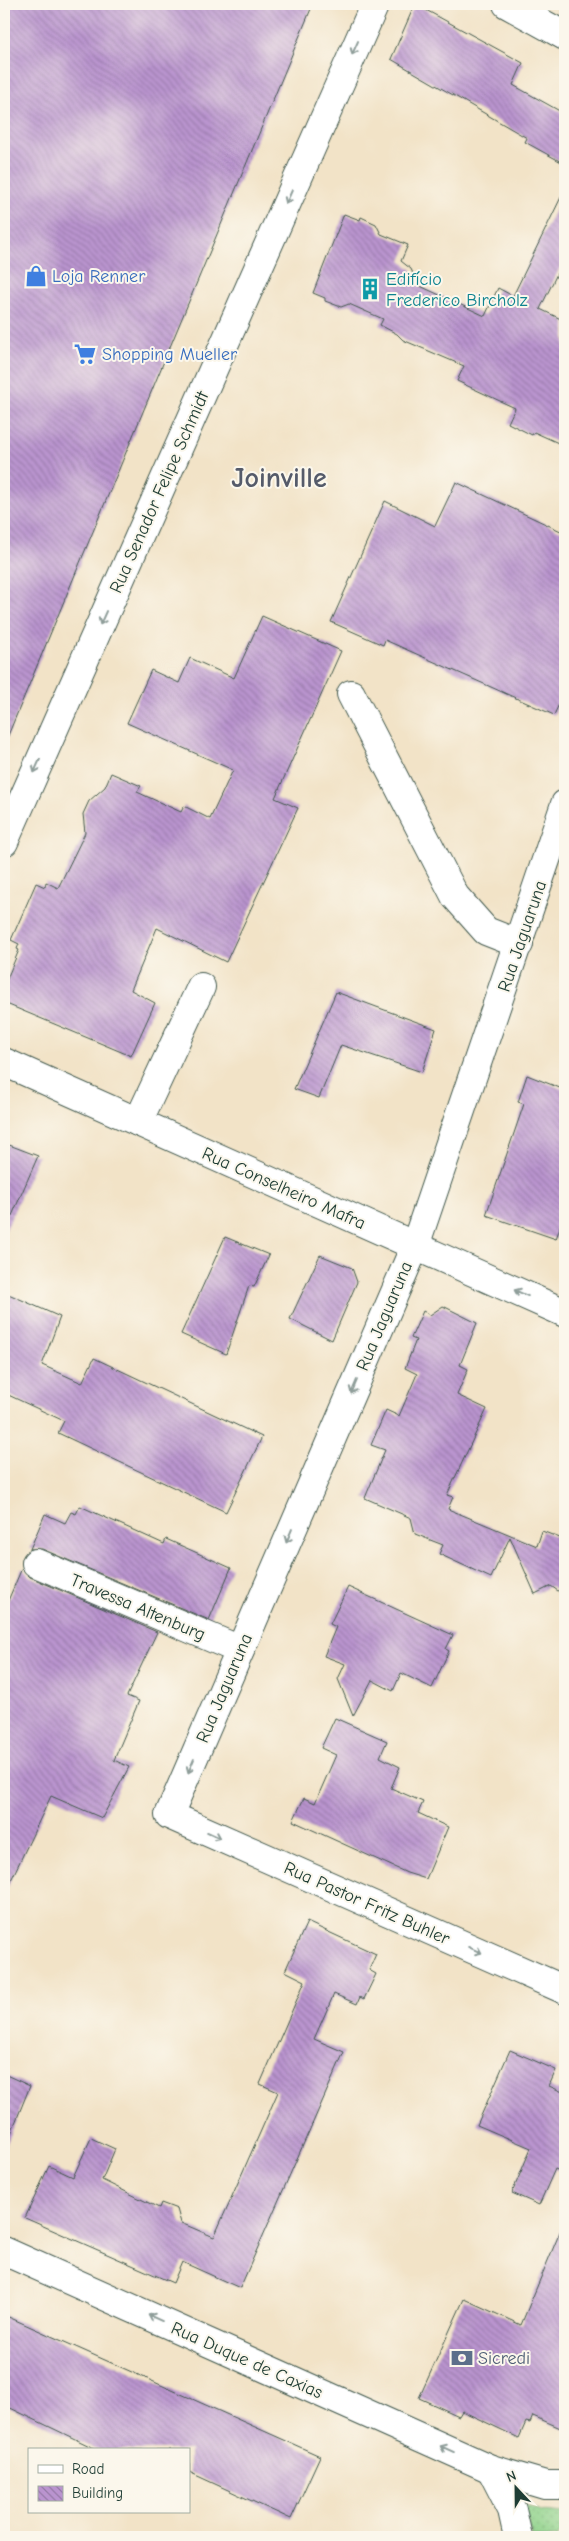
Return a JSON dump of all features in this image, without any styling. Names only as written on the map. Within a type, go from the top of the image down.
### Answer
[{"type":"street","name":"Rua Senador Felipe Schmidt","points":[[4,842],[375,4]]},
{"type":"street","points":[[507,4],[565,36]]},
{"type":"street","points":[[350,694],[455,896],[486,931],[519,944]]},
{"type":"street","name":"Rua Jaguaruna","points":[[169,1816],[415,1246],[519,944],[555,868],[565,804]]},
{"type":"street","points":[[138,1122],[201,987]]},
{"type":"street","name":"Rua Conselheiro Mafra","points":[[4,1062],[565,1313]]},
{"type":"street","name":"Travessa Altenburg","points":[[36,1563],[240,1650]]},
{"type":"street","name":"Rua Pastor Fritz Buhler","points":[[169,1816],[565,1990]]},
{"type":"street","name":"Rua Duque de Caxias","points":[[4,2251],[491,2469],[545,2485],[565,2485]]},
{"type":"street","points":[[491,2469],[512,2510],[518,2537]]},
{"type":"green space","points":[[516,2501],[541,2512],[565,2514],[565,2528],[556,2537],[532,2537],[529,2524]]},
{"type":"building","name":"Shopping Mueller","points":[[4,4],[313,4],[4,745]]},
{"type":"building","points":[[415,4],[523,63],[513,85],[565,114],[565,164],[525,142],[527,138],[391,59]]},
{"type":"building","points":[[565,189],[565,257],[540,309],[565,321],[565,446],[534,432],[532,435],[508,423],[515,408],[457,381],[464,366],[403,340],[397,334],[380,325],[383,319],[349,304],[341,307],[325,301],[325,298],[313,293],[344,214],[360,220],[361,217],[376,224],[381,234],[408,245],[401,261],[411,269],[418,285],[485,316],[498,288],[513,296]]},
{"type":"building","points":[[456,482],[565,533],[565,691],[554,715],[385,640],[383,645],[331,622],[385,501],[435,526]]},
{"type":"building","points":[[262,616],[341,651],[275,798],[298,808],[226,962],[157,928],[131,990],[155,1003],[131,1056],[4,1003],[4,986],[19,950],[17,949],[19,944],[11,940],[36,883],[45,887],[46,882],[58,888],[85,833],[83,814],[89,801],[105,787],[111,773],[141,786],[137,792],[181,812],[184,806],[210,819],[233,770],[127,723],[151,670],[179,683],[190,658],[234,678]]},
{"type":"building","points":[[336,992],[436,1029],[422,1072],[341,1045],[319,1098],[294,1089]]},
{"type":"building","points":[[527,1075],[565,1090],[565,1212],[556,1239],[486,1215],[524,1104],[518,1102]]},
{"type":"building","points":[[4,1143],[38,1156],[4,1234]]},
{"type":"building","points":[[225,1237],[269,1255],[254,1287],[249,1286],[226,1354],[181,1334]]},
{"type":"building","points":[[320,1255],[352,1268],[357,1282],[332,1340],[290,1319]]},
{"type":"building","points":[[4,1292],[60,1317],[42,1365],[82,1383],[94,1358],[262,1437],[226,1512],[58,1433],[64,1421],[4,1393]]},
{"type":"building","points":[[443,1306],[477,1323],[460,1365],[468,1369],[457,1395],[487,1409],[447,1495],[453,1497],[448,1509],[537,1546],[542,1531],[565,1540],[565,1596],[551,1586],[535,1594],[510,1537],[491,1578],[439,1554],[443,1545],[415,1534],[411,1518],[365,1498],[385,1450],[371,1445],[386,1410],[399,1416],[417,1374],[405,1368],[416,1340],[411,1338],[423,1311],[430,1315]]},
{"type":"building","points":[[80,1506],[164,1544],[166,1539],[231,1568],[209,1620],[42,1549],[30,1549],[45,1514],[65,1523],[71,1512],[76,1514]]},
{"type":"building","points":[[22,1568],[30,1577],[157,1632],[127,1696],[139,1701],[114,1760],[129,1767],[102,1818],[51,1796],[4,1895],[4,1610]]},
{"type":"building","points":[[348,1587],[453,1635],[446,1649],[449,1651],[432,1688],[401,1673],[393,1691],[372,1680],[353,1716],[338,1679],[345,1664],[324,1656],[336,1627],[330,1624]]},
{"type":"building","points":[[335,1718],[387,1741],[380,1757],[400,1767],[391,1788],[423,1802],[418,1813],[448,1827],[426,1879],[407,1873],[293,1821],[304,1798],[315,1803],[336,1755],[321,1748]]},
{"type":"building","points":[[307,1922],[376,1954],[369,1970],[376,1974],[364,1999],[360,1997],[357,2004],[334,1994],[314,2039],[344,2052],[240,2288],[182,2262],[173,2283],[25,2218],[49,2166],[73,2177],[91,2138],[115,2149],[102,2180],[159,2208],[161,2203],[177,2209],[181,2223],[214,2237],[278,2092],[260,2084],[305,1981],[285,1971]]},
{"type":"building","points":[[510,2050],[556,2070],[549,2086],[565,2093],[565,2173],[555,2169],[539,2205],[512,2193],[531,2148],[477,2125]]},
{"type":"building","points":[[4,2074],[30,2086],[5,2148],[4,2148]]},
{"type":"building","points":[[565,2220],[565,2430],[533,2416],[530,2423],[526,2422],[519,2438],[462,2411],[459,2416],[419,2398],[464,2299],[521,2325]]},
{"type":"building","points":[[4,2315],[320,2456],[291,2519],[190,2472],[190,2448],[94,2448],[4,2405]]},
{"type":"place","name":"Loja Renner","points":[[36,276]]},
{"type":"place","name":"Edifício Frederico Bircholz","points":[[370,289]]},
{"type":"place","name":"Shopping Mueller","points":[[85,354]]},
{"type":"place","name":"Sicredi","points":[[462,2358]]},
{"type":"district","name":"Joinville","points":[[279,477]]}]
